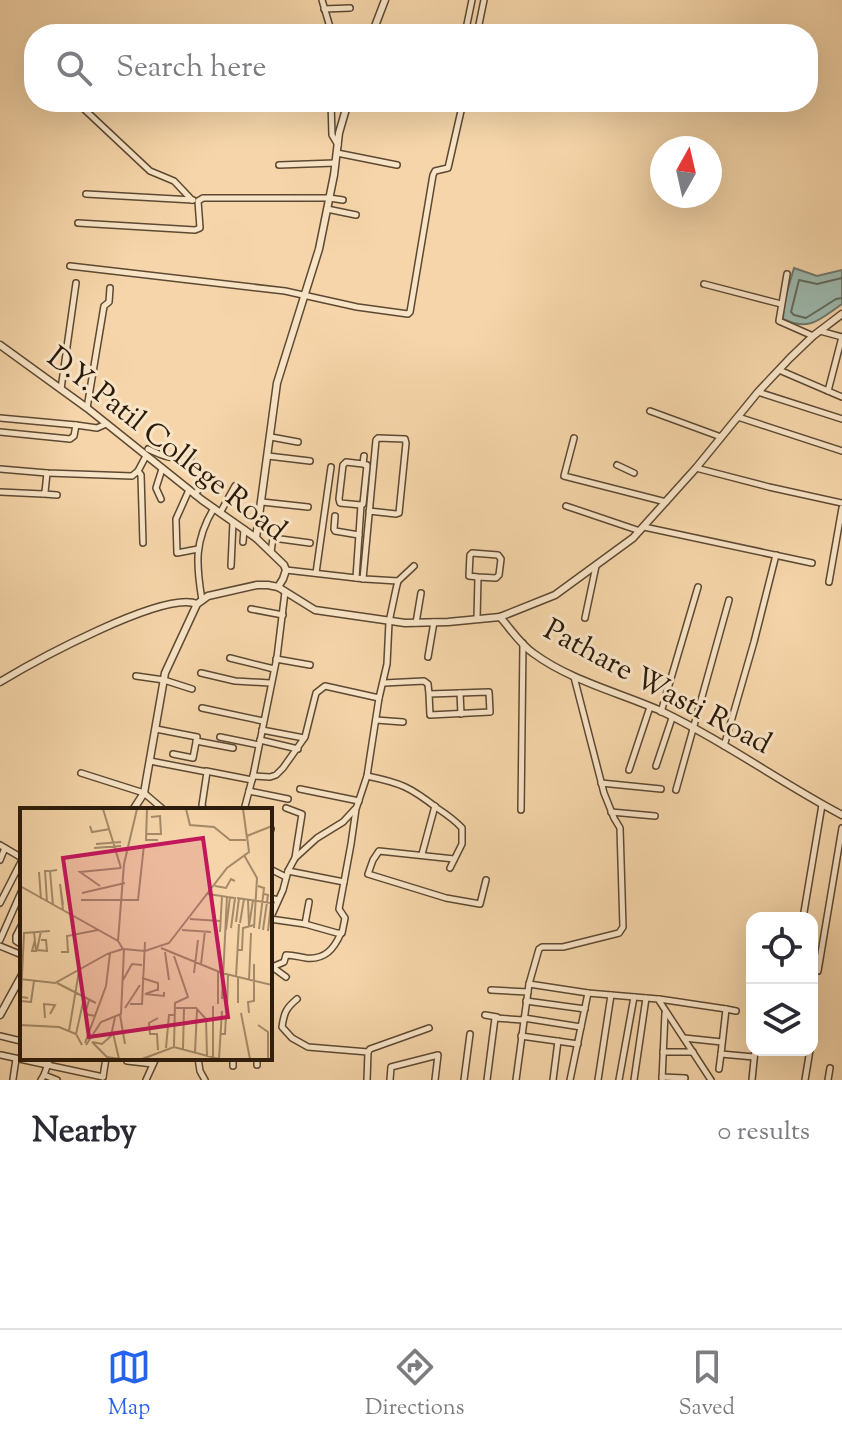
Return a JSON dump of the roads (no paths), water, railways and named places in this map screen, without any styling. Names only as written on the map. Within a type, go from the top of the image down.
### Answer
[{"type":"street","points":[[322,0],[329,24]]},
{"type":"street","points":[[376,24],[385,0]]},
{"type":"street","points":[[467,24],[472,0]]},
{"type":"street","points":[[479,24],[484,0]]},
{"type":"street","points":[[324,9],[350,8]]},
{"type":"street","points":[[78,223],[200,228],[195,200],[174,181],[150,171],[87,112]]},
{"type":"street","points":[[331,112],[332,135],[337,149]]},
{"type":"street","points":[[256,538],[277,383],[319,249],[346,112]]},
{"type":"street","points":[[70,266],[285,291],[357,307],[408,314],[433,175],[435,171],[448,168],[461,112]]},
{"type":"street","points":[[337,149],[397,165]]},
{"type":"street","points":[[279,165],[335,163]]},
{"type":"street","points":[[86,194],[195,200],[343,200]]},
{"type":"street","points":[[327,209],[356,215]]},
{"type":"street","points":[[787,274],[778,317],[781,323],[842,337],[828,391]]},
{"type":"street","points":[[61,390],[76,283]]},
{"type":"street","points":[[704,284],[781,304]]},
{"type":"street","points":[[87,408],[104,306],[109,302],[110,288]]},
{"type":"street","points":[[134,808],[144,793],[165,673],[200,602],[208,596],[268,585],[278,587],[315,610],[389,622],[416,623],[500,617],[555,595],[642,529],[758,392],[817,333],[842,314]]},
{"type":"street","name":"D.Y. Patil College Road","points":[[0,345],[147,452],[162,469],[192,493],[256,538],[284,565],[286,574],[278,587]]},
{"type":"street","points":[[779,370],[842,397]]},
{"type":"street","points":[[758,392],[842,419]]},
{"type":"street","points":[[650,411],[721,437]]},
{"type":"street","points":[[738,417],[842,451]]},
{"type":"street","points":[[0,418],[97,428],[106,424]]},
{"type":"street","points":[[0,432],[70,439],[74,436],[76,425]]},
{"type":"street","points":[[271,437],[298,442]]},
{"type":"street","points":[[574,438],[564,476],[666,502]]},
{"type":"street","points":[[359,579],[376,440],[405,439],[399,513],[369,511]]},
{"type":"street","points":[[0,469],[132,476],[138,471],[147,452],[179,460],[190,459],[193,453]]},
{"type":"street","points":[[268,456],[310,461]]},
{"type":"street","points":[[359,579],[361,505],[367,465],[364,460],[346,462],[343,465],[340,503],[361,505]]},
{"type":"street","points":[[617,465],[634,473]]},
{"type":"street","points":[[316,574],[331,467]]},
{"type":"street","points":[[696,468],[842,506],[829,582]]},
{"type":"street","points":[[161,499],[156,488],[162,469]]},
{"type":"street","points":[[138,471],[141,475],[143,543]]},
{"type":"street","points":[[43,494],[47,473]]},
{"type":"street","points":[[198,549],[177,553],[176,519],[192,493],[204,481]]},
{"type":"street","points":[[200,602],[200,535],[235,486]]},
{"type":"street","points":[[0,492],[57,495]]},
{"type":"street","points":[[262,502],[308,507]]},
{"type":"street","points":[[566,506],[642,529],[812,563]]},
{"type":"street","points":[[335,516],[335,531],[359,535]]},
{"type":"street","points":[[231,566],[233,522]]},
{"type":"street","points":[[243,542],[244,529]]},
{"type":"street","points":[[271,552],[273,538],[310,543]]},
{"type":"street","points":[[471,554],[498,555],[501,559],[499,575],[496,578],[478,577],[469,576],[471,554]]},
{"type":"street","points":[[724,746],[776,555]]},
{"type":"street","points":[[585,618],[596,565]]},
{"type":"street","points":[[272,966],[284,962],[286,955],[306,958],[325,955],[341,933],[345,921],[339,909],[356,809],[367,776],[384,683],[389,622],[398,581],[414,566]]},
{"type":"street","points":[[286,570],[398,581]]},
{"type":"street","points":[[477,619],[478,577]]},
{"type":"street","points":[[661,712],[698,587]]},
{"type":"street","points":[[245,808],[276,659],[285,592]]},
{"type":"street","points":[[416,623],[421,593]]},
{"type":"street","points":[[676,790],[729,600]]},
{"type":"street","points":[[0,683],[65,645],[125,620],[172,603],[200,602]]},
{"type":"street","points":[[251,609],[283,615]]},
{"type":"street","name":"Pathare Wasti Road","points":[[500,617],[531,652],[574,677],[661,712],[842,815]]},
{"type":"street","points":[[428,657],[434,622]]},
{"type":"street","points":[[521,810],[523,642]]},
{"type":"street","points":[[230,658],[274,669]]},
{"type":"street","points":[[276,659],[310,665]]},
{"type":"street","points":[[201,673],[235,681],[270,683]]},
{"type":"street","points":[[136,676],[164,680],[192,689]]},
{"type":"street","points":[[516,1080],[526,1001],[539,949],[619,933],[623,927],[621,831],[601,783],[574,677]]},
{"type":"street","points":[[384,683],[424,681],[428,684],[430,715],[490,712],[489,692],[429,694]]},
{"type":"street","points":[[150,761],[205,772],[270,777],[276,775],[298,749],[320,689],[325,686],[379,698]]},
{"type":"street","points":[[460,693],[461,714]]},
{"type":"street","points":[[629,770],[650,707]]},
{"type":"street","points":[[202,708],[263,721]]},
{"type":"street","points":[[656,766],[672,718]]},
{"type":"street","points":[[376,720],[403,722]]},
{"type":"street","points":[[156,729],[197,737],[193,758],[173,754]]},
{"type":"street","points":[[262,730],[304,738]]},
{"type":"street","points":[[220,737],[298,749]]},
{"type":"street","points":[[196,741],[233,748]]},
{"type":"street","points":[[204,808],[205,772]]},
{"type":"street","points":[[81,773],[144,793],[162,808]]},
{"type":"street","points":[[367,776],[412,789],[455,820],[462,828],[462,844],[450,868]]},
{"type":"street","points":[[601,783],[661,789]]},
{"type":"street","points":[[300,789],[359,801]]},
{"type":"street","points":[[249,791],[288,799]]},
{"type":"street","points":[[804,912],[822,805]]},
{"type":"street","points":[[422,854],[435,806]]},
{"type":"street","points":[[272,914],[295,858],[302,814],[286,808]]},
{"type":"street","points":[[295,858],[356,809]]},
{"type":"street","points":[[611,812],[655,816]]},
{"type":"street","points":[[818,971],[842,828]]},
{"type":"street","points":[[0,860],[2,847],[20,858]]},
{"type":"street","points":[[454,859],[379,851],[368,874],[446,898],[480,904],[486,880]]},
{"type":"street","points":[[0,903],[20,863]]},
{"type":"street","points":[[272,870],[344,882]]},
{"type":"street","points":[[20,895],[0,943],[20,954]]},
{"type":"street","points":[[272,898],[278,900]]},
{"type":"street","points":[[305,924],[309,902]]},
{"type":"street","points":[[272,919],[341,933]]},
{"type":"street","points":[[272,967],[286,977]]},
{"type":"street","points":[[0,1015],[20,979]]},
{"type":"street","points":[[529,984],[736,1011]]},
{"type":"street","points":[[491,990],[528,992]]},
{"type":"street","points":[[570,1080],[588,993]]},
{"type":"street","points":[[598,1080],[611,995]]},
{"type":"street","points":[[619,1080],[634,997]]},
{"type":"street","points":[[634,1080],[646,998]]},
{"type":"street","points":[[297,999],[287,1007],[282,1027],[292,1038],[308,1047],[368,1052]]},
{"type":"street","points":[[658,999],[711,1080]]},
{"type":"street","points":[[526,1001],[585,1009]]},
{"type":"street","points":[[719,1069],[726,1009]]},
{"type":"street","points":[[665,1011],[662,1078],[685,1078]]},
{"type":"street","points":[[485,1015],[581,1027]]},
{"type":"street","points":[[487,1080],[494,1020],[497,1017]]},
{"type":"street","points":[[367,1080],[370,1049],[429,1028]]},
{"type":"street","points":[[464,1080],[470,1034]]},
{"type":"street","points":[[0,1036],[20,1041]]},
{"type":"street","points":[[521,1036],[578,1044]]},
{"type":"street","points":[[683,1038],[722,1042]]},
{"type":"street","points":[[553,1080],[558,1041]]},
{"type":"street","points":[[663,1052],[693,1052]]},
{"type":"street","points":[[721,1054],[746,1054]]},
{"type":"street","points":[[1,1055],[20,1060]]},
{"type":"street","points":[[390,1080],[391,1067],[438,1055],[435,1080]]},
{"type":"street","points":[[752,1080],[755,1056]]},
{"type":"street","points":[[805,1080],[809,1056]]},
{"type":"street","points":[[13,1079],[16,1059]]},
{"type":"street","points":[[20,1060],[103,1078]]},
{"type":"street","points":[[49,1060],[42,1077],[57,1080]]},
{"type":"street","points":[[198,1060],[205,1080]]},
{"type":"street","points":[[233,1060],[233,1066]]},
{"type":"street","points":[[127,1061],[154,1061],[148,1079]]},
{"type":"street","points":[[830,1068],[828,1080],[834,1080]]},
{"type":"water","points":[[794,268],[817,276],[842,270],[842,304],[808,324],[783,319],[784,302]]}]
